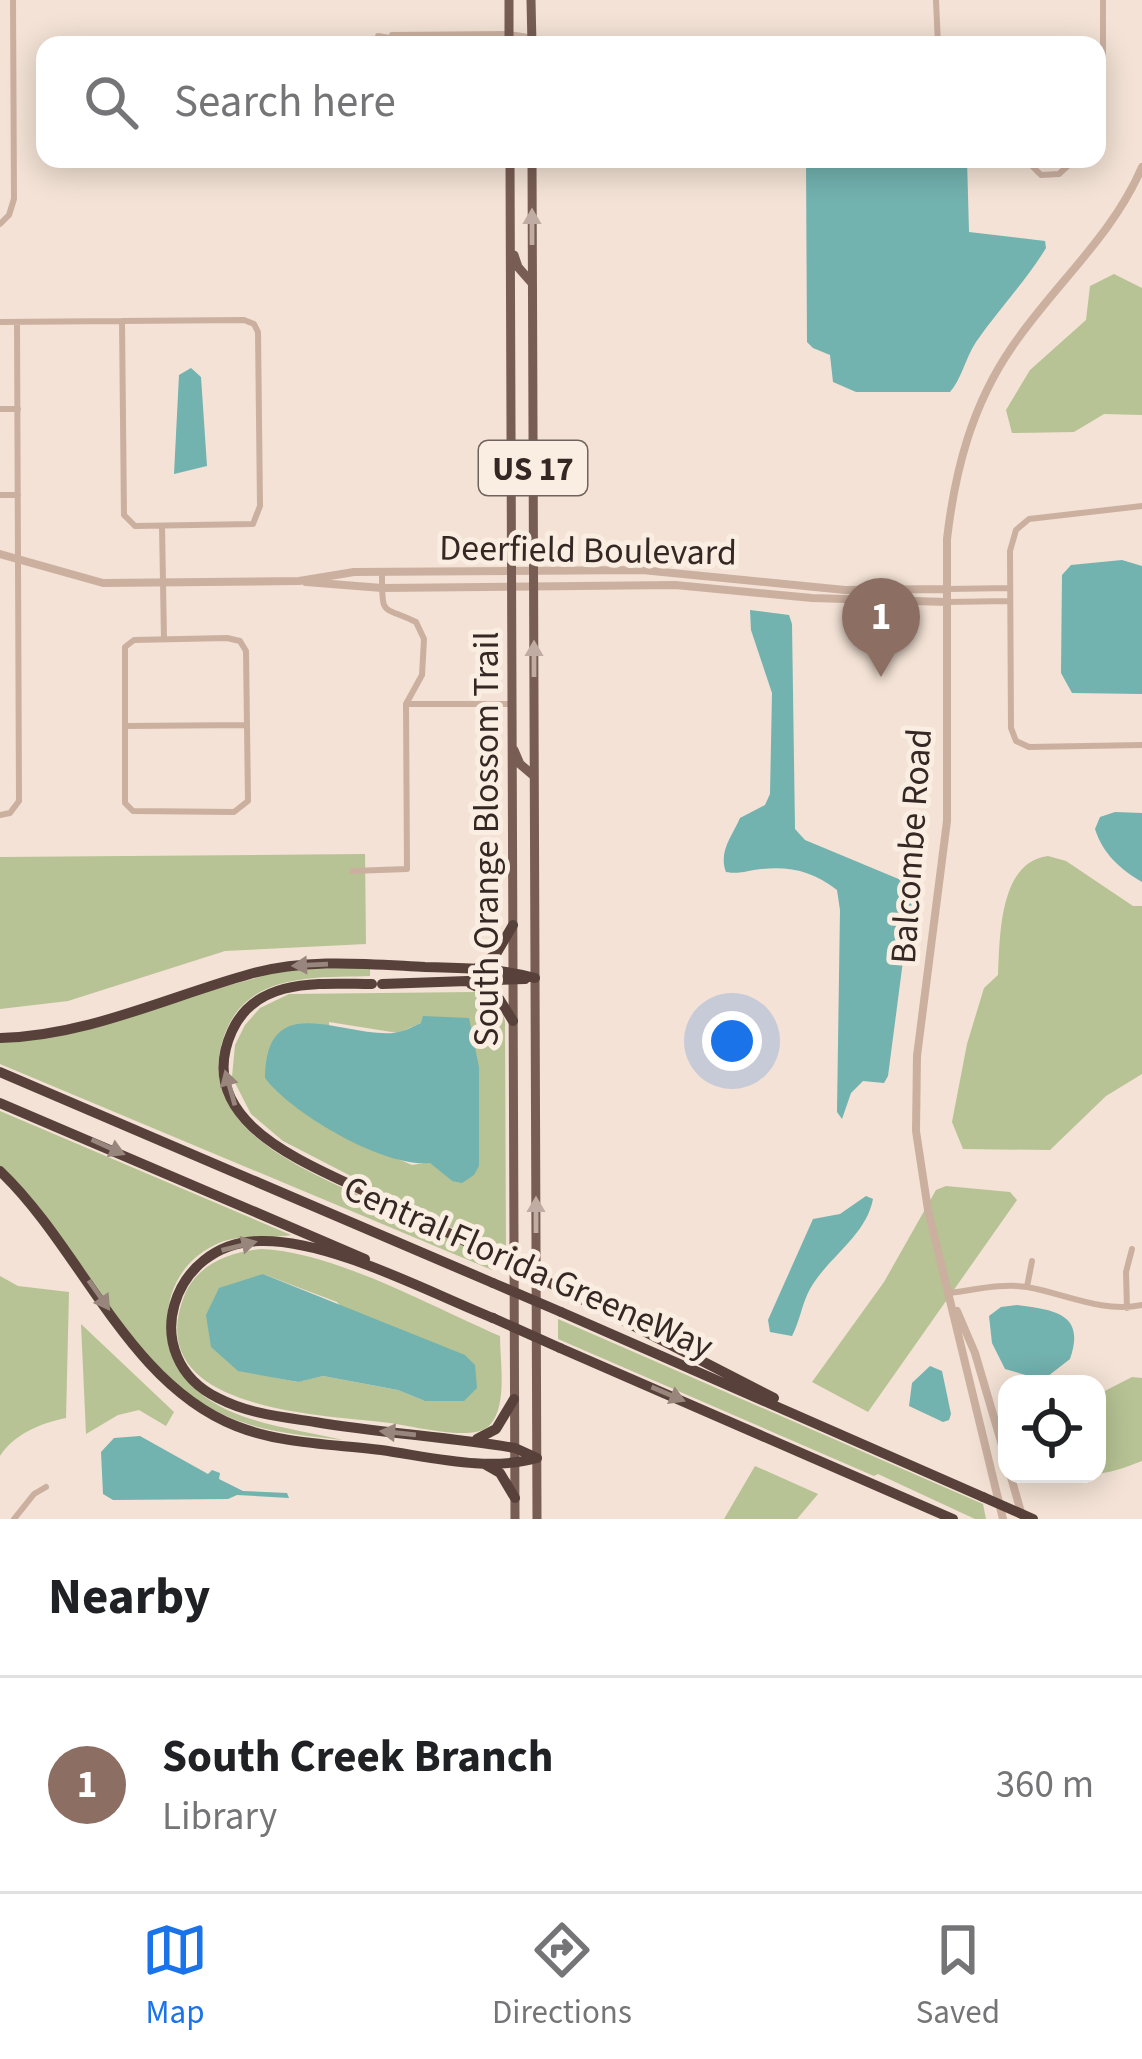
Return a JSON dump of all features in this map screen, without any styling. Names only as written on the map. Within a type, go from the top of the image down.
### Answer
[{"type":"highway","points":[[472,969],[490,961],[513,925]]},
{"type":"highway","points":[[0,1038],[78,1028],[288,966],[353,963],[472,969],[535,978]]},
{"type":"highway","points":[[512,976],[462,982],[292,986],[250,1006],[239,1018],[224,1060],[227,1090],[248,1124],[282,1150],[868,1447]]},
{"type":"highway","points":[[462,982],[498,997],[513,1021]]},
{"type":"highway","name":"Central Florida GreeneWay","points":[[0,1072],[1033,1519]]},
{"type":"highway","name":"Central Florida GreeneWay","points":[[0,1103],[953,1519]]},
{"type":"highway","points":[[0,1171],[49,1223],[146,1361],[208,1413],[291,1440],[477,1462],[515,1464],[537,1458]]},
{"type":"highway","points":[[493,1318],[335,1255],[278,1241],[242,1242],[212,1253],[187,1276],[172,1316],[176,1350],[196,1383],[213,1396],[261,1414],[514,1448],[537,1458]]},
{"type":"highway","points":[[469,1441],[491,1433],[514,1399]]},
{"type":"highway","points":[[477,1462],[500,1474],[515,1498]]},
{"type":"main road","points":[[509,0],[509,36]]},
{"type":"main road","points":[[531,0],[532,36]]},
{"type":"main road","name":"South Orange Blossom Trail","points":[[510,168],[515,1519]]},
{"type":"main road","name":"South Orange Blossom Trail","points":[[532,168],[537,1519]]},
{"type":"main road","points":[[510,244],[518,267],[532,283]]},
{"type":"main road","points":[[512,745],[520,764],[534,776]]},
{"type":"street","points":[[0,224],[14,199],[13,0]]},
{"type":"street","points":[[936,0],[938,36]]},
{"type":"street","points":[[1101,36],[1103,0]]},
{"type":"street","points":[[0,137],[13,137]]},
{"type":"street","name":"Balcombe Road","points":[[1003,1519],[920,1172],[914,1095],[946,839],[952,498],[966,437],[985,392],[1023,332],[1100,241],[1142,166]]},
{"type":"street","points":[[1034,168],[1040,175],[1059,174],[1065,168]]},
{"type":"street","points":[[0,322],[17,322],[122,321],[244,320],[254,324],[258,332],[258,519],[245,525],[135,526],[124,515],[122,321]]},
{"type":"street","points":[[0,815],[10,813],[19,801],[17,322]]},
{"type":"street","points":[[0,409],[18,409]]},
{"type":"street","points":[[0,495],[18,495]]},
{"type":"street","points":[[1142,506],[1029,519],[1016,530],[1010,550],[1011,728],[1016,741],[1028,746],[1142,745]]},
{"type":"street","points":[[162,526],[164,639]]},
{"type":"street","name":"Deerfield Boulevard","points":[[0,554],[103,583],[299,581],[382,588],[675,585],[812,598],[947,602]]},
{"type":"street","points":[[675,570],[675,585]]},
{"type":"street","name":"Deerfield Boulevard","points":[[299,581],[354,572],[675,570],[845,590],[947,589]]},
{"type":"street","points":[[352,871],[406,869],[406,704],[422,676],[424,639],[416,622],[389,614],[384,607],[382,572]]},
{"type":"street","points":[[947,589],[1010,589]]},
{"type":"street","points":[[947,602],[1011,601]]},
{"type":"street","points":[[164,639],[240,641],[246,651],[248,801],[242,809],[144,814],[125,803],[124,647],[134,640],[164,639]]},
{"type":"street","points":[[406,704],[512,704]]},
{"type":"street","points":[[125,725],[246,725]]},
{"type":"street","points":[[1126,1308],[1126,1272],[1132,1249]]},
{"type":"street","points":[[1028,1287],[1032,1261]]},
{"type":"street","points":[[949,1293],[1028,1287],[1086,1304],[1142,1305]]},
{"type":"street","name":"Balcombe Road","points":[[949,1293],[975,1353],[998,1431]]},
{"type":"street","points":[[1013,1483],[1023,1519]]},
{"type":"street","points":[[14,1519],[46,1487]]},
{"type":"green space","points":[[1114,274],[1142,288],[1142,415],[1104,414],[1074,432],[1012,433],[1006,410],[1030,370],[1086,320],[1090,286]]},
{"type":"green space","points":[[365,854],[366,944],[225,951],[68,1001],[0,1009],[0,857]]},
{"type":"green space","points":[[1048,856],[1066,861],[1133,906],[1142,906],[1142,1074],[1106,1096],[1050,1150],[963,1149],[952,1122],[984,988],[998,975],[1005,903],[1020,872]]},
{"type":"green space","points":[[370,968],[370,976],[287,982],[251,998],[226,1031],[219,1065],[224,1094],[239,1120],[289,1161],[492,1259],[492,1270],[0,1064],[0,1040],[37,1038],[289,969]]},
{"type":"green space","points":[[475,992],[498,1001],[505,1021],[506,1256],[283,1141],[251,1114],[232,1077],[235,1045],[260,1008],[289,994]],"holes":[[[329,1022],[398,1033],[421,1023],[479,1067],[479,1166],[452,1181],[430,1162],[412,1165],[334,1132]]]},
{"type":"green space","points":[[0,1111],[291,1235],[228,1240],[197,1257],[171,1296],[170,1342],[178,1365],[211,1401],[258,1421],[343,1440],[279,1432],[233,1419],[185,1391],[156,1365],[54,1228],[0,1167]]},
{"type":"green space","points":[[946,1186],[1010,1192],[1017,1200],[868,1412],[812,1382],[884,1282],[936,1190]]},
{"type":"green space","points":[[249,1251],[290,1252],[351,1270],[500,1336],[502,1384],[495,1418],[481,1431],[442,1432],[283,1409],[211,1384],[187,1363],[177,1333],[185,1294],[207,1267]],"holes":[[[263,1274],[337,1302],[425,1401],[398,1390],[323,1376],[297,1382],[238,1370],[211,1346]]]},
{"type":"green space","points":[[0,1276],[18,1286],[69,1292],[66,1418],[29,1431],[0,1456]]},
{"type":"green space","points":[[558,1319],[983,1504],[986,1519],[975,1519],[558,1339]]},
{"type":"green space","points":[[81,1324],[174,1412],[166,1426],[139,1410],[118,1415],[86,1434]]},
{"type":"green space","points":[[1132,1377],[1142,1378],[1142,1461],[1106,1472],[1106,1390]]},
{"type":"green space","points":[[755,1466],[818,1494],[797,1519],[724,1519]]},
{"type":"water","points":[[806,168],[967,168],[969,232],[1045,241],[1038,260],[976,342],[950,392],[856,392],[833,382],[830,355],[807,342]]},
{"type":"water","points":[[191,368],[201,377],[207,466],[174,474],[179,375]]},
{"type":"water","points":[[1122,560],[1142,566],[1142,694],[1072,693],[1061,673],[1062,575],[1071,565]]},
{"type":"water","points":[[750,610],[789,615],[792,624],[795,829],[805,840],[913,885],[920,895],[916,920],[907,930],[888,1076],[884,1083],[863,1081],[851,1093],[842,1119],[837,1112],[837,890],[798,871],[777,868],[730,873],[724,864],[725,850],[740,818],[765,805],[770,794],[772,693],[751,630]]},
{"type":"water","points":[[1142,813],[1142,882],[1113,860],[1098,838],[1095,829],[1100,817]]},
{"type":"water","points":[[423,1016],[469,1018],[479,1067],[479,1166],[462,1183],[452,1181],[430,1163],[389,1157],[341,1136],[296,1107],[265,1078],[269,1050],[278,1034],[292,1025],[393,1033],[421,1023]]},
{"type":"water","points":[[866,1196],[873,1199],[863,1224],[810,1289],[792,1336],[770,1332],[768,1320],[813,1219],[840,1214]]},
{"type":"water","points":[[263,1274],[465,1355],[475,1365],[477,1388],[464,1401],[425,1401],[398,1390],[323,1376],[298,1382],[238,1371],[211,1347],[206,1315],[219,1288]]},
{"type":"water","points":[[1001,1307],[1043,1309],[1063,1317],[1074,1332],[1070,1359],[1049,1375],[1005,1369],[992,1343],[989,1316]]},
{"type":"water","points":[[930,1366],[942,1371],[951,1414],[943,1422],[909,1406],[912,1383]]},
{"type":"water","points":[[140,1436],[208,1474],[212,1470],[220,1473],[219,1479],[243,1491],[287,1493],[289,1498],[113,1500],[103,1494],[101,1452],[114,1438]]},
{"type":"place","name":"South Creek Branch","points":[[881,677]]}]
